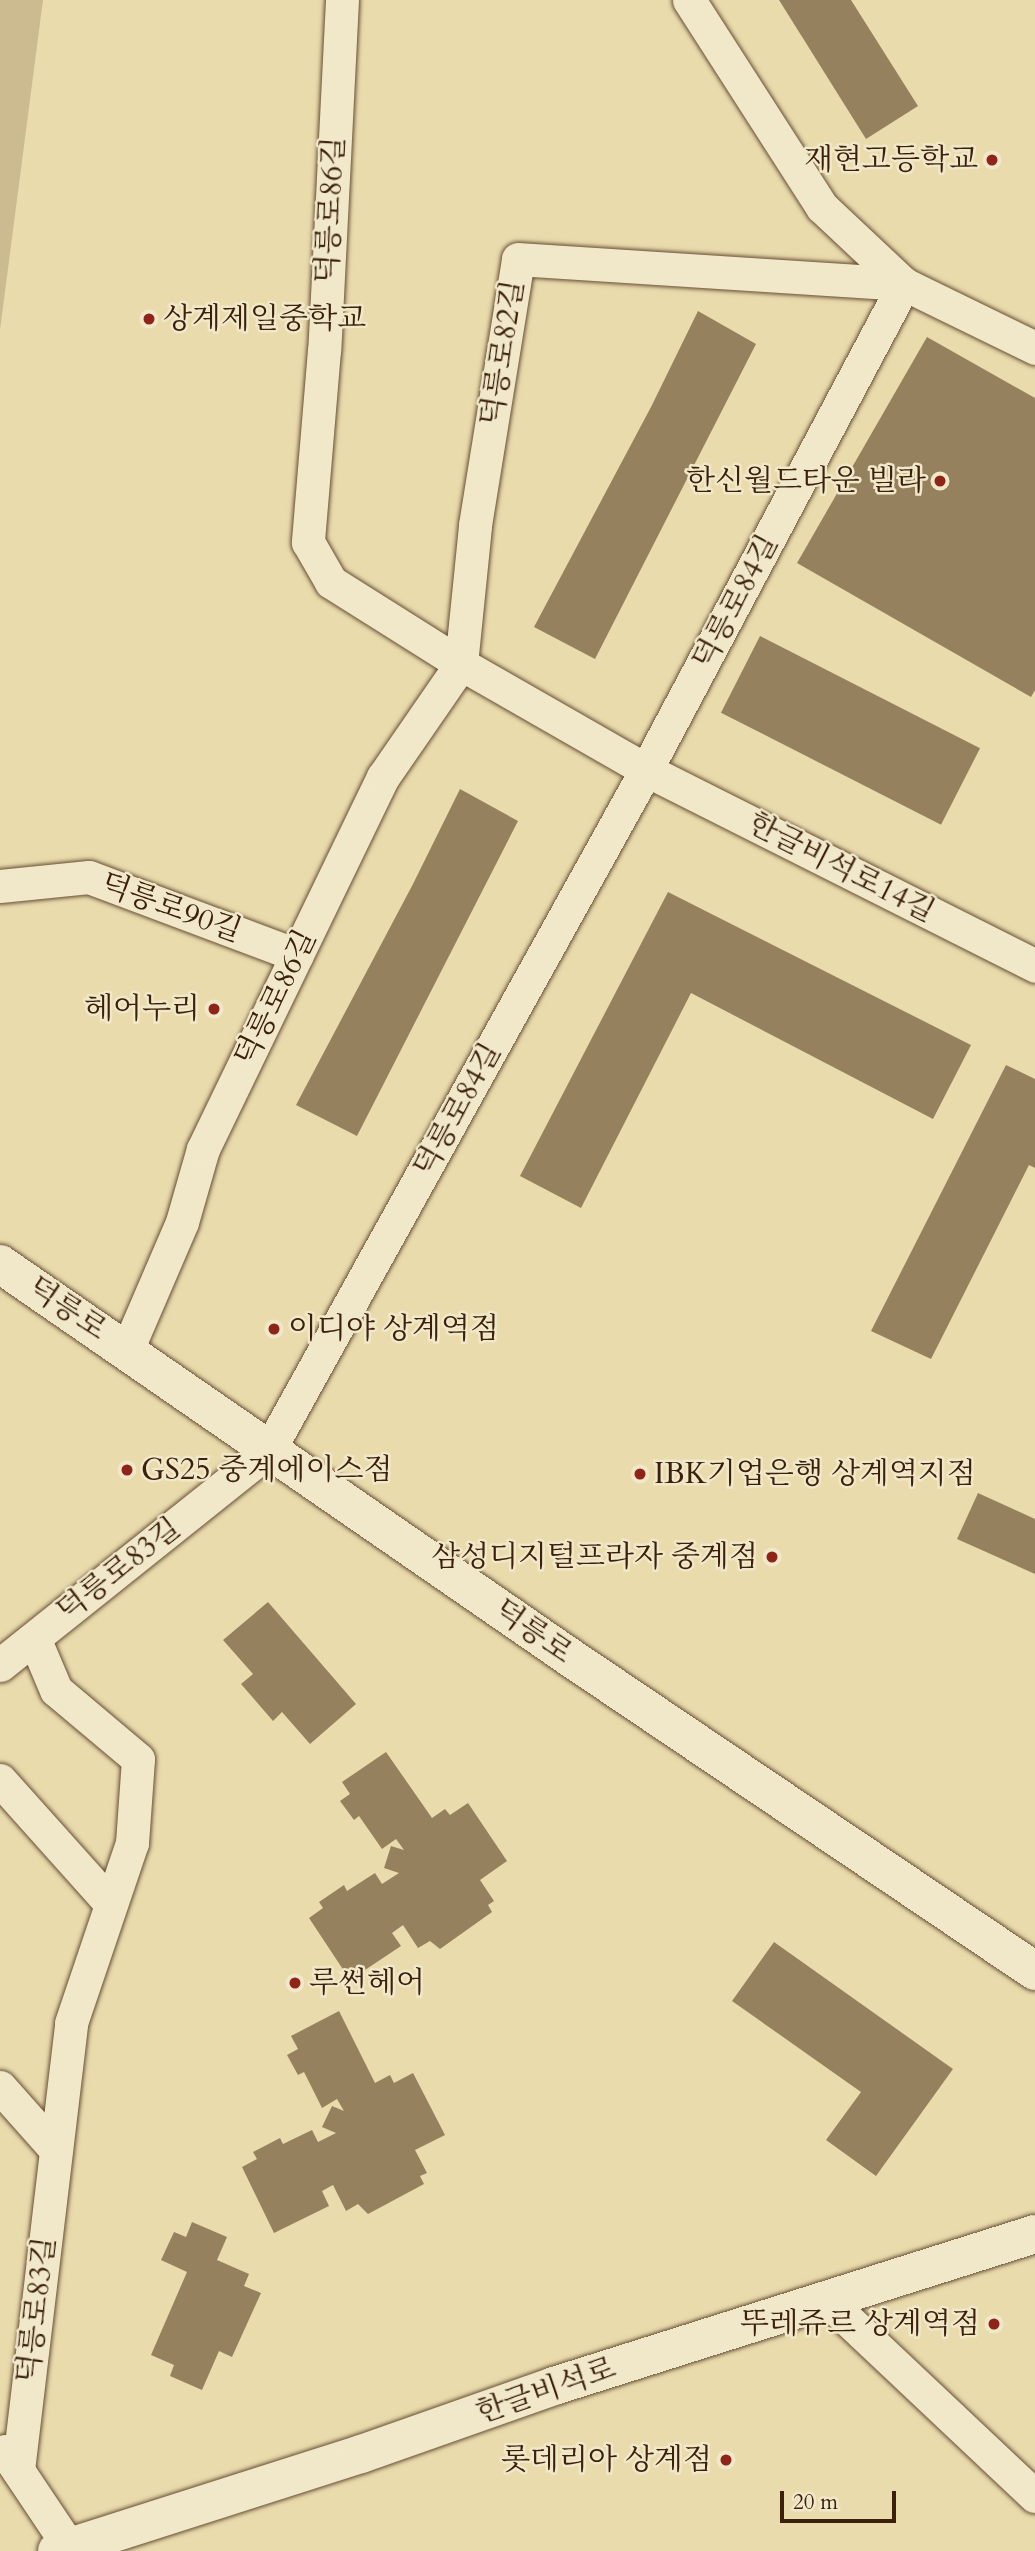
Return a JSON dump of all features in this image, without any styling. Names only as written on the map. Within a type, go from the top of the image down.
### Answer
[{"type":"main road","name":"덕릉로","points":[[0,1264],[127,1349],[571,1658],[1035,1971]]},
{"type":"main road","name":"한글비석로","points":[[66,2550],[360,2454],[554,2386],[829,2302],[1035,2234]]},
{"type":"street","name":"덕릉로86길","points":[[127,1349],[182,1222],[203,1149],[383,777],[461,664],[331,582],[308,542],[324,350],[342,0]]},
{"type":"street","name":"덕릉로82길","points":[[689,0],[822,207],[904,285],[1035,348]]},
{"type":"street","name":"덕릉로82길","points":[[461,664],[475,525],[518,259],[904,285]]},
{"type":"street","name":"덕릉로84길","points":[[270,1450],[646,770],[904,285]]},
{"type":"street","points":[[461,664],[646,770]]},
{"type":"street","name":"한글비석로14길","points":[[646,770],[1035,966]]},
{"type":"street","name":"덕릉로90길","points":[[0,886],[89,877],[297,955]]},
{"type":"street","name":"덕릉로83길","points":[[0,1665],[270,1450]]},
{"type":"street","name":"덕릉로83길","points":[[9,2456],[56,2150],[71,2022],[132,1843],[138,1759],[56,1690],[34,1638]]},
{"type":"street","points":[[0,1780],[111,1904]]},
{"type":"street","points":[[0,2087],[56,2150]]},
{"type":"street","points":[[829,2302],[1035,2496]]},
{"type":"street","points":[[9,2456],[66,2550]]},
{"type":"shaded area","points":[[0,0],[43,0],[0,330]]},
{"type":"building","points":[[779,0],[851,0],[918,106],[866,139]]},
{"type":"building","points":[[698,311],[756,344],[595,659],[534,627],[651,407]]},
{"type":"building","name":"한신월드타운 빌라","points":[[927,337],[1035,398],[1035,690],[1031,697],[797,563]]},
{"type":"building","points":[[760,636],[980,748],[941,825],[721,713]]},
{"type":"building","points":[[460,789],[518,821],[357,1136],[296,1105]]},
{"type":"building","points":[[668,892],[971,1045],[933,1119],[691,993],[581,1208],[520,1176]]},
{"type":"building","points":[[1006,1065],[1035,1079],[1035,1168],[1029,1165],[931,1359],[871,1331]]},
{"type":"building","points":[[978,1493],[1035,1519],[1035,1574],[957,1539]]},
{"type":"building","points":[[268,1602],[356,1704],[310,1744],[282,1712],[273,1721],[241,1684],[253,1674],[223,1640]]},
{"type":"building","points":[[386,1752],[432,1818],[445,1809],[450,1815],[468,1803],[507,1861],[480,1880],[494,1901],[488,1905],[492,1912],[440,1949],[430,1941],[418,1948],[403,1925],[392,1933],[401,1946],[350,1980],[309,1918],[323,1908],[319,1902],[344,1885],[347,1891],[375,1873],[382,1884],[399,1873],[384,1868],[391,1846],[404,1850],[396,1839],[382,1849],[359,1816],[354,1820],[340,1801],[350,1794],[342,1782]]},
{"type":"building","points":[[774,1942],[953,2069],[876,2176],[826,2140],[861,2092],[732,2001]]},
{"type":"building","points":[[339,2011],[375,2083],[390,2075],[394,2083],[413,2073],[445,2135],[415,2150],[427,2173],[420,2176],[424,2184],[368,2214],[358,2204],[346,2211],[333,2185],[322,2191],[329,2206],[274,2233],[242,2167],[257,2159],[253,2152],[280,2138],[283,2144],[312,2130],[318,2142],[336,2133],[322,2127],[332,2106],[344,2111],[337,2099],[322,2108],[304,2072],[298,2075],[287,2055],[298,2049],[291,2036]]},
{"type":"building","points":[[192,2222],[227,2237],[217,2260],[249,2274],[244,2286],[261,2293],[232,2357],[219,2351],[202,2390],[170,2376],[174,2365],[151,2355],[187,2272],[161,2260],[174,2232],[186,2237]]},
{"type":"place","name":"재현고등학교","points":[[992,160]]},
{"type":"place","name":"상계제일중학교","points":[[149,319]]},
{"type":"place","name":"한신월드타운 빌라","points":[[940,481]]},
{"type":"place","name":"헤어누리","points":[[214,1009]]},
{"type":"place","name":"이디야 상계역점","points":[[274,1329]]},
{"type":"place","name":"GS25 중계에이스점","points":[[127,1470]]},
{"type":"place","name":"IBK기업은행 상계역지점","points":[[640,1474]]},
{"type":"place","name":"삼성디지털프라자 중계점","points":[[772,1557]]},
{"type":"place","name":"루썬헤어","points":[[295,1983]]},
{"type":"place","name":"뚜레쥬르 상계역점","points":[[994,2324]]},
{"type":"place","name":"롯데리아 상계점","points":[[726,2460]]}]
